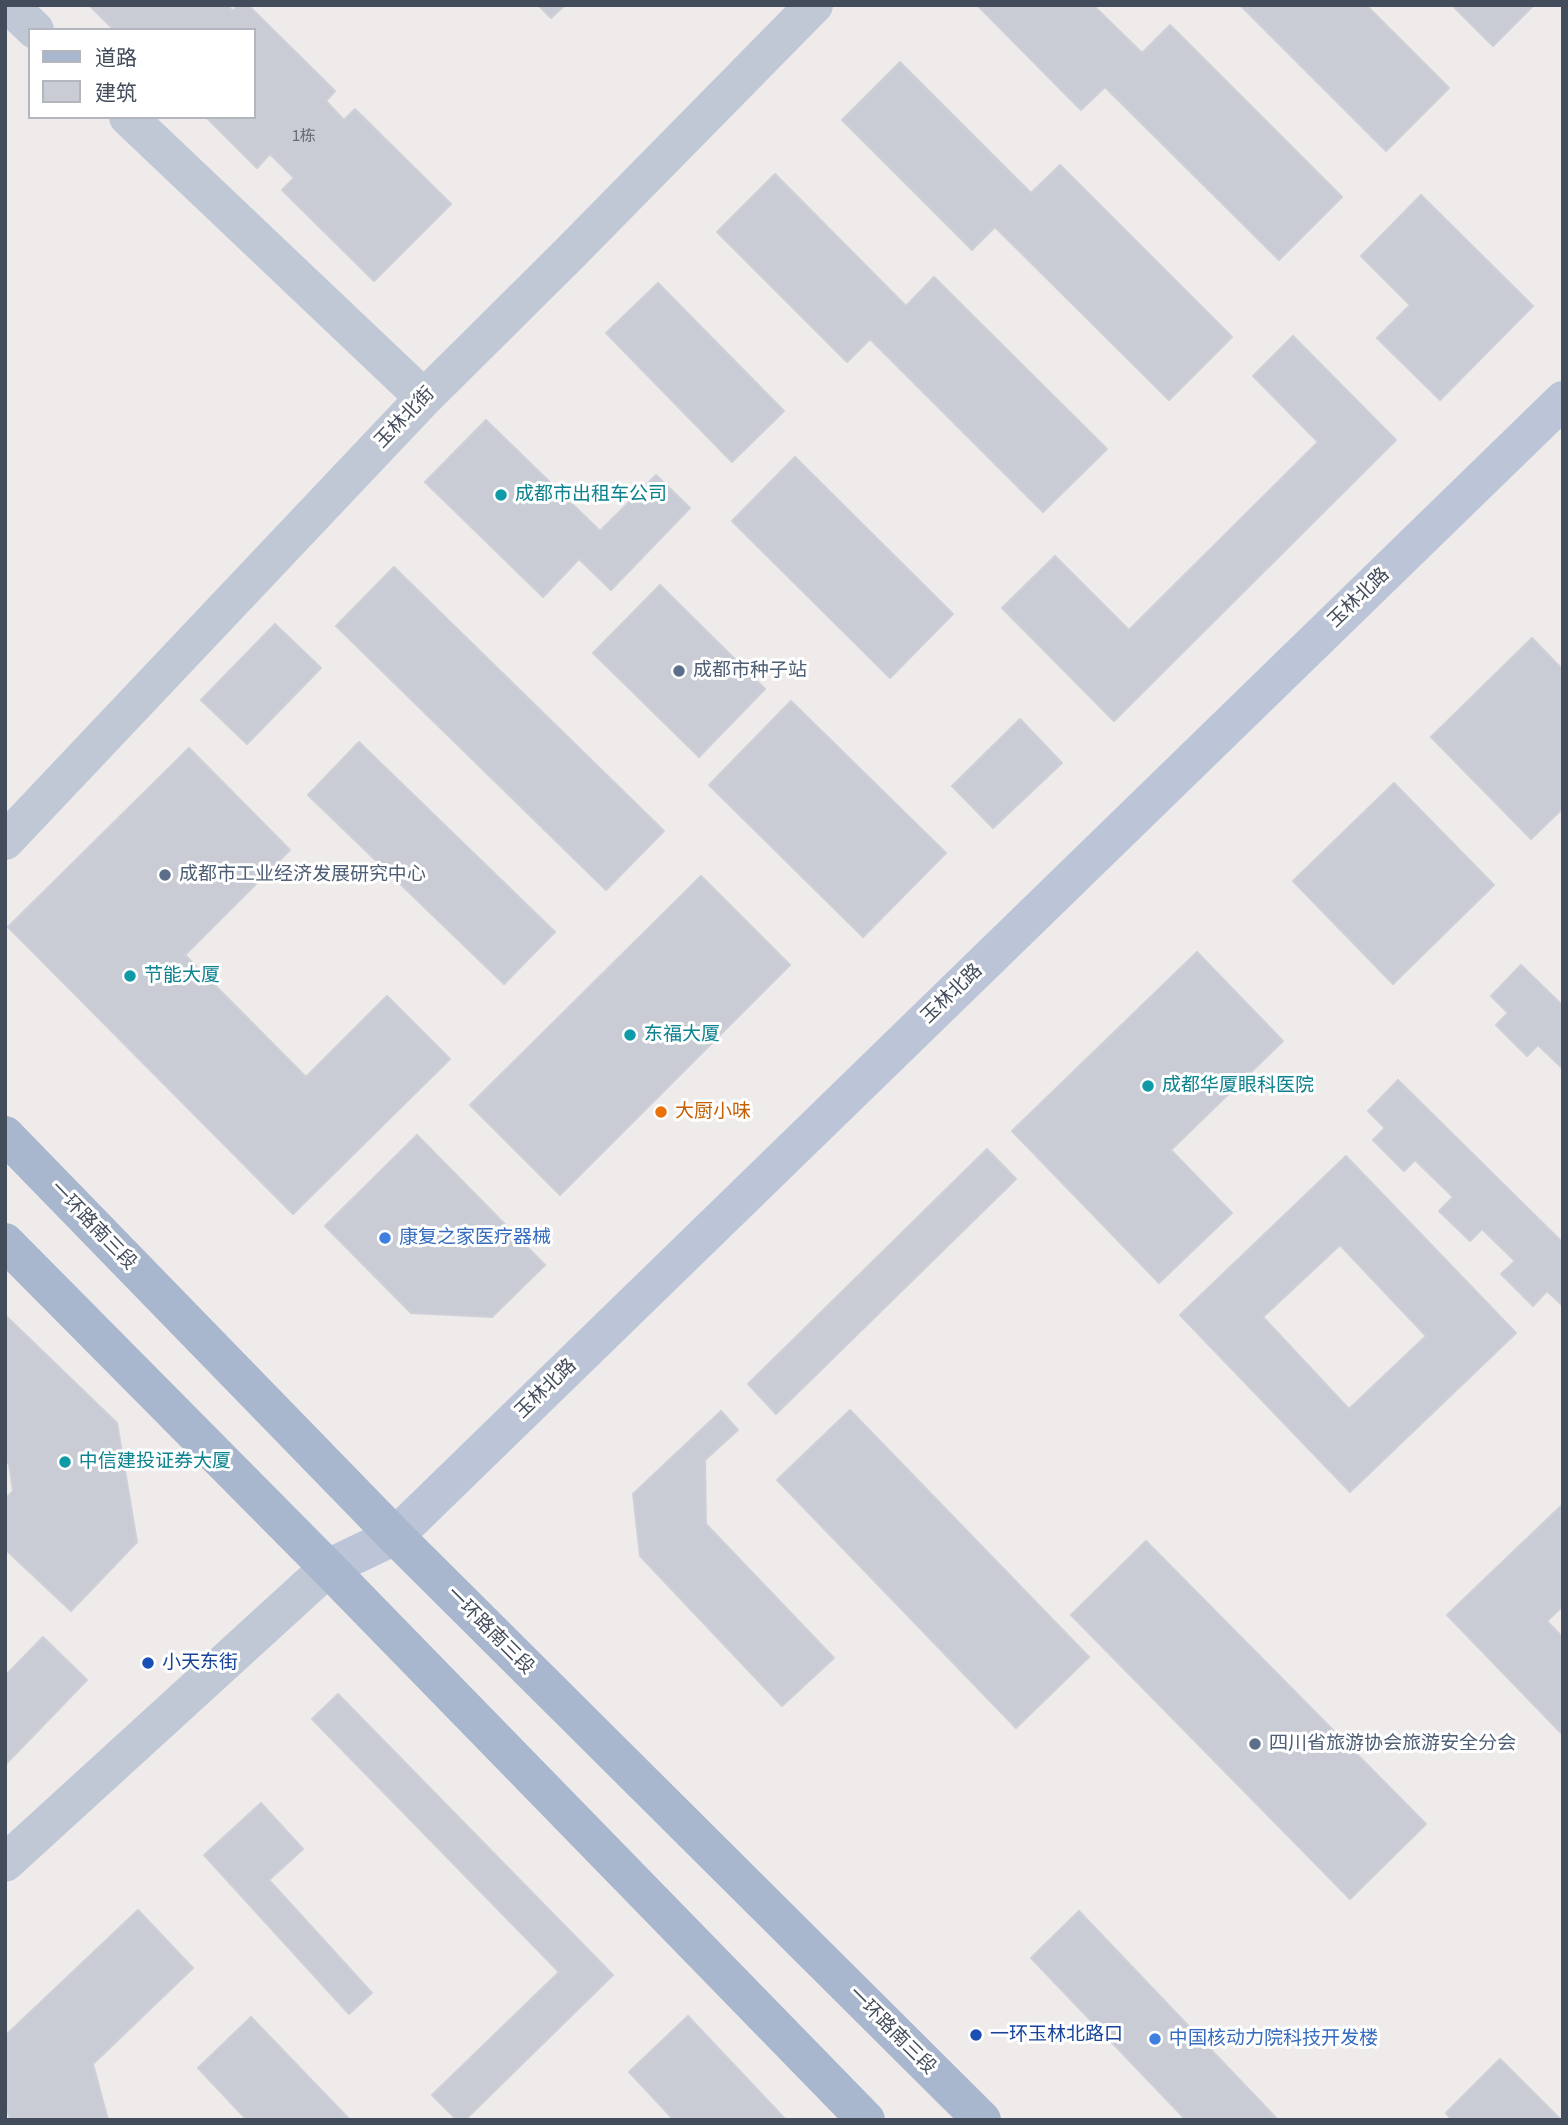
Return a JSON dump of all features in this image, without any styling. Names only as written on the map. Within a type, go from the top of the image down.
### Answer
[{"type":"main road","name":"玉林北路","points":[[328,1568],[395,1536],[1563,400]]},
{"type":"main road","name":"一环路南三段","points":[[5,1135],[395,1536],[982,2120]]},
{"type":"main road","points":[[5,1242],[328,1568],[866,2120]]},
{"type":"street","points":[[9,5],[33,28]]},
{"type":"street","name":"玉林北街","points":[[5,841],[424,398],[814,5]]},
{"type":"street","points":[[130,119],[424,398]]},
{"type":"street","points":[[5,1863],[328,1568]]},
{"type":"building","points":[[89,5],[227,5],[233,11],[238,5],[248,5],[335,91],[326,101],[344,120],[355,109],[451,204],[374,281],[282,190],[294,178],[270,154],[257,168],[208,119],[256,119],[256,28],[112,28]]},
{"type":"building","points":[[538,5],[565,5],[551,18]]},
{"type":"building","points":[[977,5],[1093,5],[1142,53],[1170,25],[1342,197],[1279,260],[1105,87],[1081,110]]},
{"type":"building","points":[[1240,5],[1366,5],[1449,88],[1386,151]]},
{"type":"building","points":[[1452,5],[1534,5],[1493,46]]},
{"type":"building","points":[[900,62],[1031,193],[1060,165],[1232,337],[1169,400],[995,227],[972,250],[842,120]]},
{"type":"building","points":[[775,174],[906,306],[934,277],[1107,449],[1043,512],[870,339],[847,362],[717,232]]},
{"type":"building","points":[[1421,195],[1533,306],[1440,400],[1377,338],[1410,305],[1361,256]]},
{"type":"building","points":[[658,283],[784,411],[732,462],[606,333]]},
{"type":"building","points":[[1293,336],[1396,440],[1114,721],[1002,608],[1055,556],[1129,630],[1318,442],[1253,376]]},
{"type":"building","name":"成都市出租车公司","points":[[486,420],[600,531],[656,475],[690,508],[611,590],[579,559],[543,597],[425,482]]},
{"type":"building","points":[[795,457],[953,614],[890,678],[732,521]]},
{"type":"building","points":[[394,567],[664,831],[606,890],[336,626]]},
{"type":"building","name":"成都市种子站","points":[[660,585],[765,689],[699,757],[593,653]]},
{"type":"building","points":[[275,624],[321,668],[247,744],[201,700]]},
{"type":"building","points":[[1532,638],[1563,670],[1563,808],[1531,839],[1431,737]]},
{"type":"building","points":[[791,701],[946,853],[863,937],[709,785]]},
{"type":"building","points":[[1020,719],[1062,763],[993,828],[952,786]]},
{"type":"building","points":[[359,742],[555,932],[504,984],[308,795]]},
{"type":"building","name":"节能大厦","points":[[189,748],[290,850],[185,955],[306,1077],[387,996],[450,1059],[293,1214],[8,927]]},
{"type":"building","points":[[1394,783],[1494,885],[1393,984],[1293,881]]},
{"type":"building","name":"东福大厦","points":[[701,876],[790,965],[560,1195],[470,1105]]},
{"type":"building","name":"成都华厦眼科医院","points":[[1197,952],[1283,1041],[1171,1150],[1232,1213],[1159,1283],[1012,1131]]},
{"type":"building","points":[[1521,965],[1563,1006],[1563,1069],[1538,1045],[1527,1056],[1496,1025],[1508,1013],[1491,996]]},
{"type":"building","points":[[1398,1080],[1563,1243],[1563,1306],[1547,1291],[1533,1306],[1501,1274],[1515,1261],[1482,1229],[1470,1241],[1439,1211],[1453,1197],[1415,1160],[1404,1171],[1373,1140],[1385,1128],[1368,1111]]},
{"type":"building","points":[[417,1135],[545,1265],[492,1317],[411,1313],[325,1226]]},
{"type":"building","points":[[987,1149],[1016,1179],[776,1414],[748,1384]]},
{"type":"building","points":[[1346,1156],[1516,1333],[1350,1492],[1180,1315]],"holes":[[[1340,1245],[1426,1336],[1349,1409],[1263,1317]]]},
{"type":"building","name":"中信建投证券大厦","points":[[5,1315],[117,1423],[137,1542],[71,1611],[5,1549],[5,1499],[13,1491],[9,1464],[5,1460]]},
{"type":"building","points":[[850,1410],[1089,1657],[1016,1728],[777,1480]]},
{"type":"building","points":[[721,1411],[738,1430],[705,1460],[706,1524],[834,1658],[782,1706],[640,1556],[633,1494]]},
{"type":"building","points":[[1563,1504],[1563,1606],[1547,1621],[1563,1638],[1563,1735],[1447,1615]]},
{"type":"building","points":[[1146,1541],[1426,1824],[1350,1899],[1071,1615]]},
{"type":"building","points":[[43,1637],[87,1680],[5,1765],[5,1676]]},
{"type":"building","points":[[338,1694],[613,1975],[465,2120],[457,2120],[432,2095],[559,1972],[312,1719]]},
{"type":"building","points":[[261,1803],[303,1849],[269,1880],[372,1993],[349,2014],[204,1855]]},
{"type":"building","points":[[138,1910],[193,1968],[93,2064],[108,2120],[10,2120],[5,2102],[5,2036]]},
{"type":"building","name":"中国核动力院科技开发楼","points":[[1079,1911],[1278,2120],[1186,2120],[1031,1958]]},
{"type":"building","points":[[688,2016],[786,2120],[674,2120],[629,2072]]},
{"type":"building","points":[[251,2017],[350,2120],[247,2120],[198,2068]]},
{"type":"building","points":[[1500,2059],[1561,2120],[1452,2120],[1446,2113]]},
{"type":"place","name":"成都市出租车公司","points":[[501,495]]},
{"type":"place","name":"成都市种子站","points":[[679,671]]},
{"type":"place","name":"成都市工业经济发展研究中心","points":[[165,875]]},
{"type":"place","name":"节能大厦","points":[[130,976]]},
{"type":"place","name":"东福大厦","points":[[630,1035]]},
{"type":"place","name":"成都华厦眼科医院","points":[[1148,1086]]},
{"type":"place","name":"大厨小味","points":[[661,1112]]},
{"type":"place","name":"康复之家医疗器械","points":[[385,1238]]},
{"type":"place","name":"中信建投证券大厦","points":[[65,1462]]},
{"type":"place","name":"小天东街","points":[[148,1663]]},
{"type":"place","name":"四川省旅游协会旅游安全分会","points":[[1255,1744]]},
{"type":"place","name":"一环玉林北路口","points":[[976,2035]]},
{"type":"place","name":"中国核动力院科技开发楼","points":[[1155,2039]]}]
